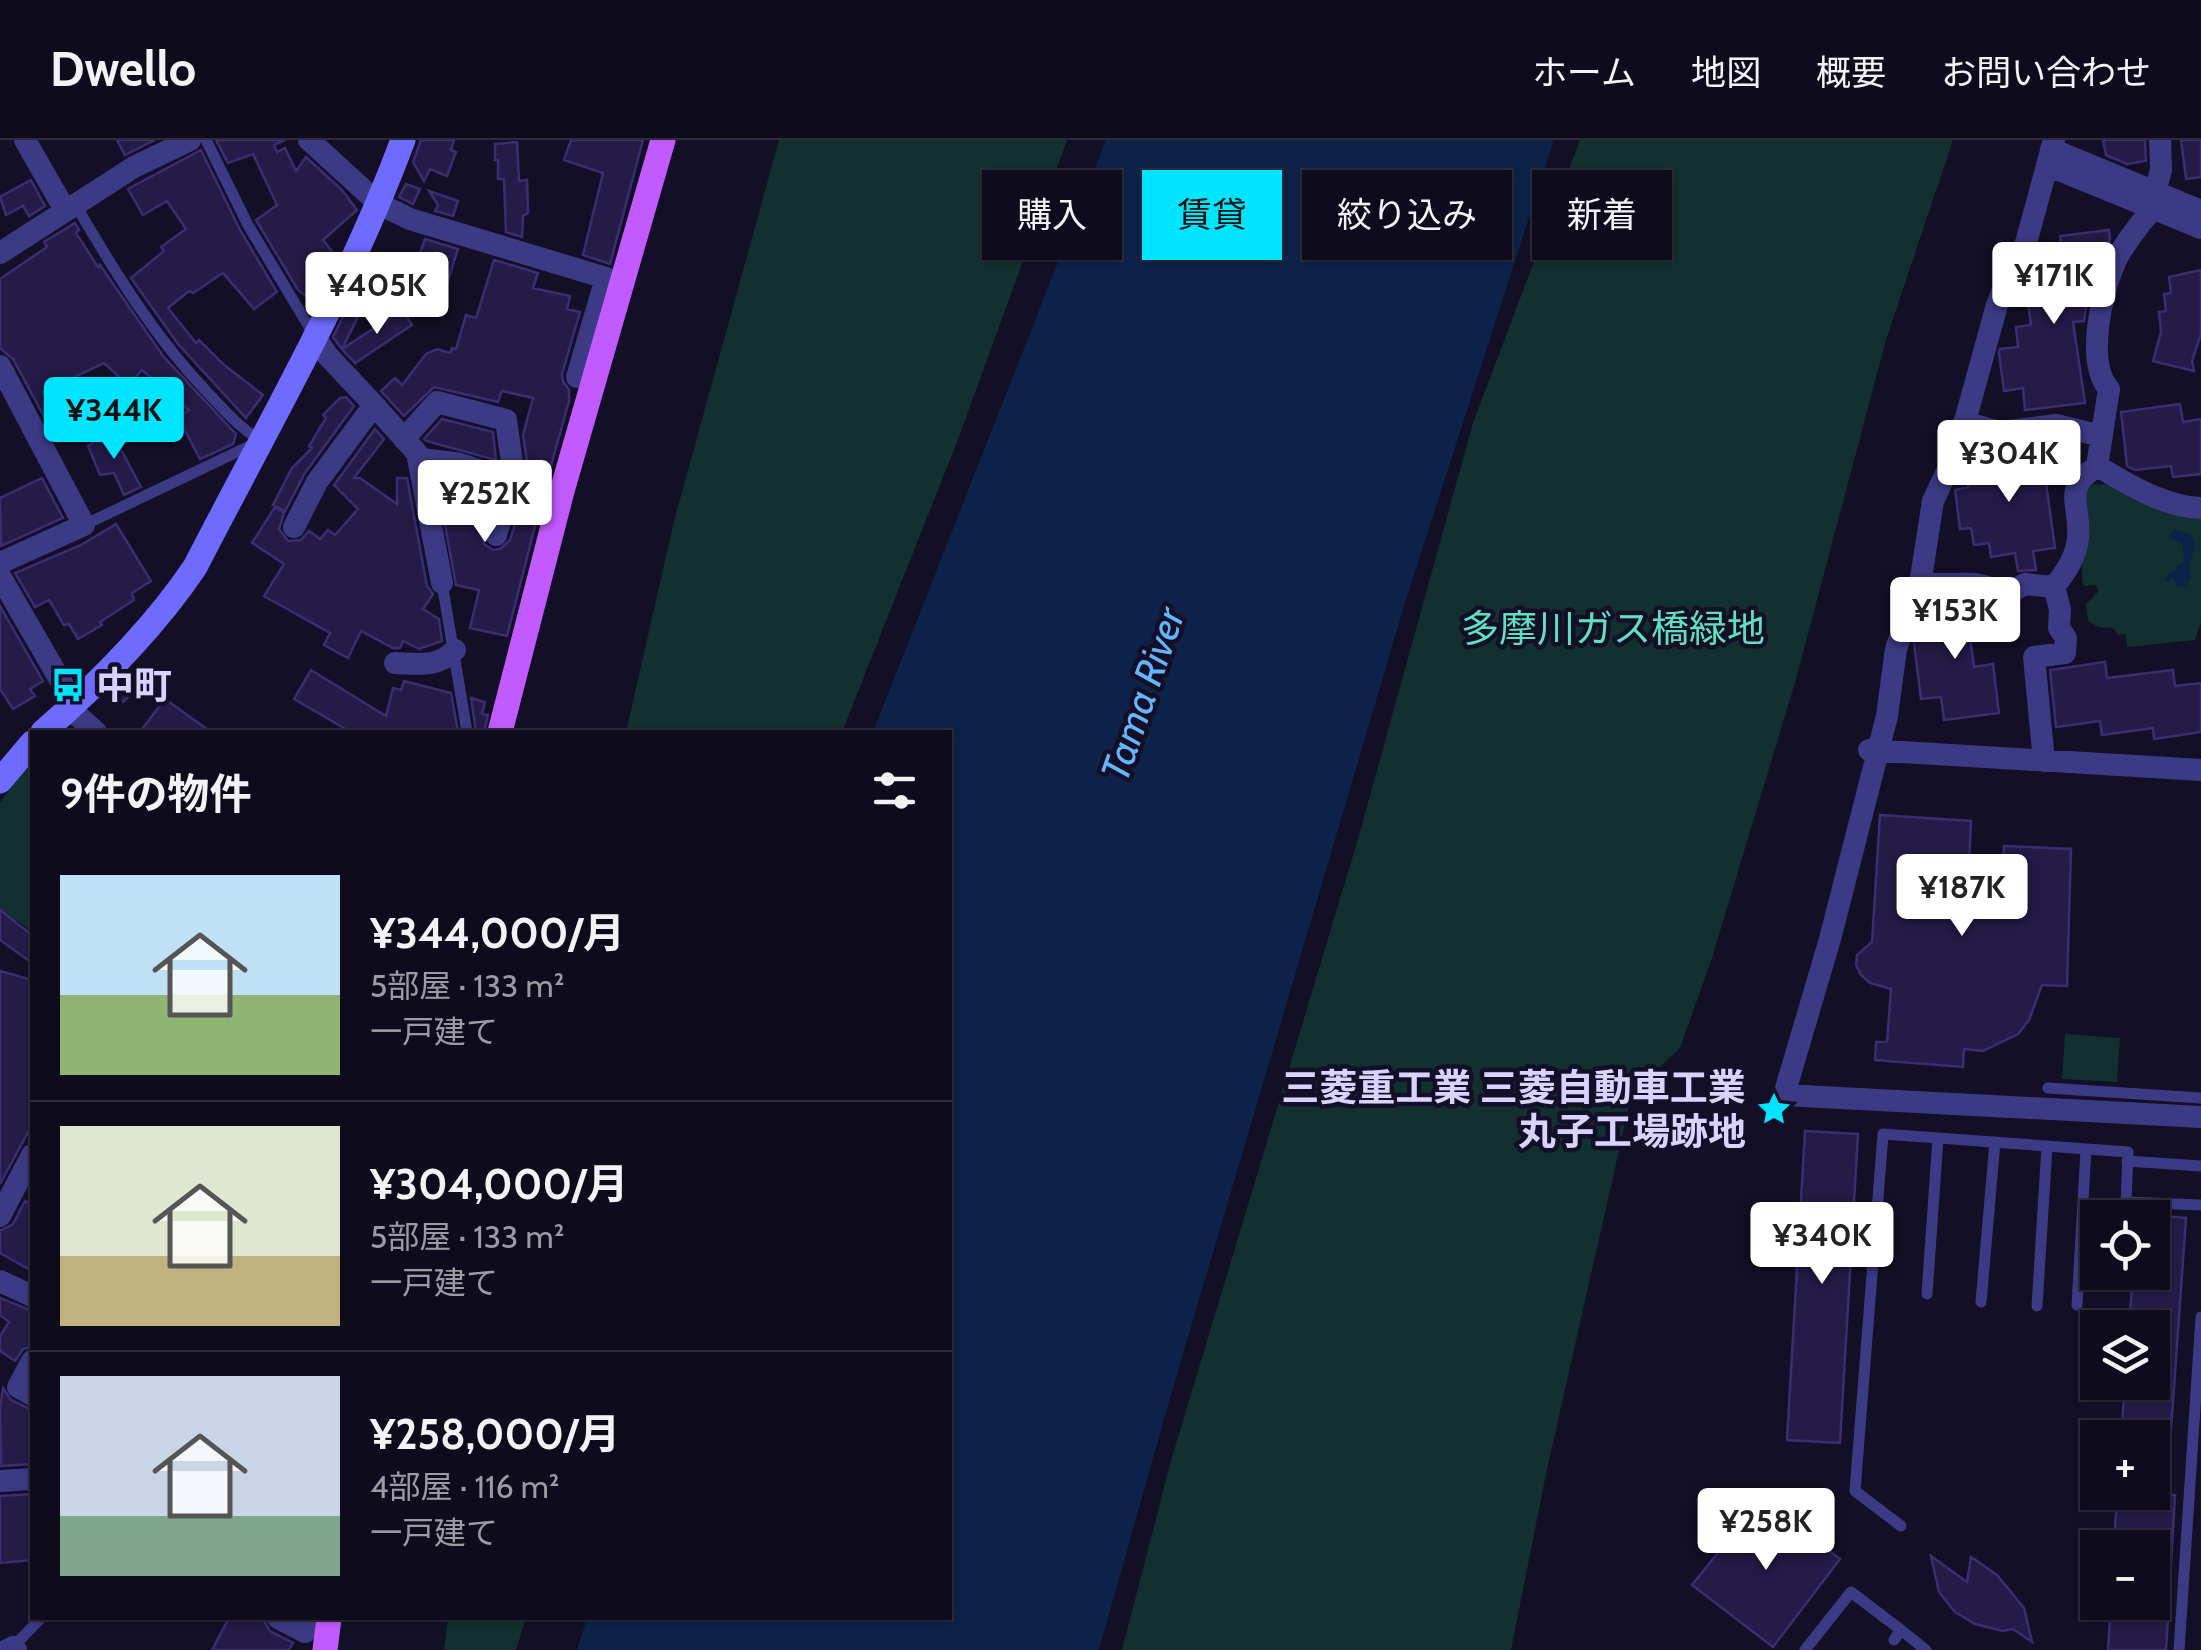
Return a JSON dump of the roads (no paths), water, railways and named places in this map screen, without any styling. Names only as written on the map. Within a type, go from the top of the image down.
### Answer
[{"type":"main road","points":[[501,730],[562,491],[663,140]]},
{"type":"main road","points":[[325,1650],[329,1620]]},
{"type":"street","points":[[25,140],[70,207]]},
{"type":"street","points":[[0,253],[134,168],[190,140]]},
{"type":"street","points":[[309,140],[379,204],[410,220],[606,278],[577,377]]},
{"type":"street","points":[[45,730],[181,588],[350,267],[403,140]]},
{"type":"street","points":[[2044,760],[2034,657],[2066,653],[2054,587],[2075,552],[2078,516],[2073,497],[2076,484],[2097,466],[2110,388],[2102,381],[2097,330],[2117,259],[2154,200],[2161,170],[2160,140]]},
{"type":"street","points":[[2201,228],[2154,200],[2051,152],[2026,243],[2012,267],[1986,340],[1956,450],[1934,501],[1920,582],[1896,649],[1892,694],[1873,750],[1830,940],[1784,1095],[2201,1117]]},
{"type":"street","points":[[2154,200],[2201,212]]},
{"type":"street","points":[[314,335],[326,354],[411,446],[442,583]]},
{"type":"street","points":[[0,366],[84,526],[0,563]]},
{"type":"street","points":[[411,446],[437,402],[506,420],[514,477],[496,535]]},
{"type":"street","points":[[294,527],[317,482],[374,405]]},
{"type":"street","points":[[1964,422],[2000,432],[2056,425],[2102,436]]},
{"type":"street","points":[[2097,466],[2164,500],[2201,508]]},
{"type":"street","points":[[0,576],[72,706],[94,730]]},
{"type":"street","points":[[1920,582],[1955,586],[1977,582],[2005,595],[2025,584],[2054,587]]},
{"type":"street","points":[[395,663],[434,664],[444,661],[455,650]]},
{"type":"street","points":[[0,781],[30,745]]},
{"type":"street","points":[[1873,750],[2201,770]]},
{"type":"street","points":[[0,1216],[24,1193],[30,1165]]},
{"type":"street","points":[[0,1281],[30,1295]]},
{"type":"street","points":[[30,1364],[18,1387],[30,1394]]},
{"type":"street","points":[[0,1480],[30,1480]]},
{"type":"street","points":[[282,1620],[305,1633]]},
{"type":"lane","points":[[206,140],[248,225],[314,335]]},
{"type":"lane","points":[[70,207],[131,299],[184,368],[245,431],[260,440]]},
{"type":"lane","points":[[84,526],[260,440]]},
{"type":"lane","points":[[411,446],[562,491]]},
{"type":"lane","points":[[442,583],[467,730]]},
{"type":"lane","points":[[2048,1088],[2201,1098]]},
{"type":"lane","points":[[1901,1526],[1855,1490],[1883,1134],[2128,1152],[2126,1202],[2201,1205]]},
{"type":"lane","points":[[1927,1294],[1938,1138]]},
{"type":"lane","points":[[1981,1302],[1994,1142]]},
{"type":"lane","points":[[2037,1306],[2047,1146]]},
{"type":"lane","points":[[2077,1305],[2086,1149]]},
{"type":"lane","points":[[2127,1161],[2201,1166]]},
{"type":"lane","points":[[2180,1650],[2201,1317]]},
{"type":"lane","points":[[1805,1650],[1851,1592],[1897,1635],[1926,1650]]},
{"type":"lane","points":[[12,1649],[40,1620]]},
{"type":"water","name":"Tama River","points":[[1106,140],[1554,140],[1544,170],[1532,170],[1532,208],[1404,606],[1099,1650],[577,1650],[586,1620],[952,1620],[952,730],[874,730],[1059,260],[1122,260],[1122,170],[1094,170]]},
{"type":"water","points":[[2176,529],[2191,535],[2196,546],[2186,587],[2176,586],[2173,576],[2168,582],[2164,579],[2184,561],[2182,544],[2170,538]]},
{"type":"place","name":"中町","points":[[68,685]]},
{"type":"place","name":"三菱重工業 三菱自動車工業 丸子工場跡地","points":[[1774,1109]]},
{"type":"park label","name":"多摩川ガス橋緑地","points":[[1613,628]]}]
